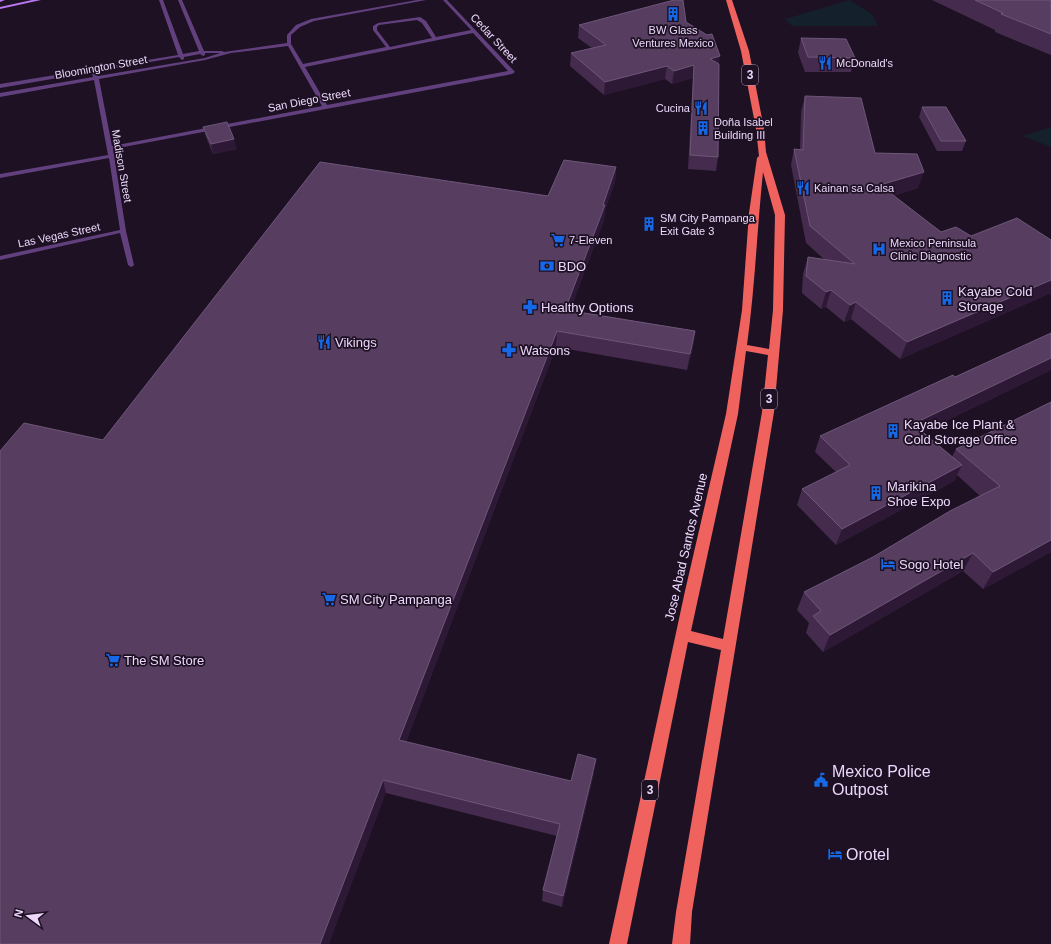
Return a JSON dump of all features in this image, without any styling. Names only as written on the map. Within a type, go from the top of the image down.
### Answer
[{"type":"highway","name":"Jose Abad Santos Avenue","points":[[681,944],[684,912],[768,412],[778,310],[780,215],[762,152],[760,129],[745,51],[729,0]]},
{"type":"highway","name":"Jose Abad Santos Avenue","points":[[618,944],[683,636],[732,414],[742,348],[754,213],[762,152]]},
{"type":"highway","points":[[742,348],[774,352]]},
{"type":"highway","points":[[683,636],[729,646]]},
{"type":"highway","points":[[676,944],[684,912]]},
{"type":"street","points":[[0,8],[39,0]]},
{"type":"street","points":[[160,0],[184,63]]},
{"type":"street","points":[[180,0],[205,60]]},
{"type":"street","points":[[325,107],[289,44],[289,35],[298,26],[313,20],[424,0]]},
{"type":"street","name":"Cedar Street","points":[[445,0],[512,72]]},
{"type":"street","points":[[389,48],[375,27],[378,24],[418,18],[422,20],[436,39]]},
{"type":"street","points":[[302,66],[474,31]]},
{"type":"street","points":[[231,52],[289,44]]},
{"type":"street","name":"Bloomington Street","points":[[0,86],[181,55],[202,52],[231,52]]},
{"type":"street","name":"Bloomington Street","points":[[0,95],[205,60],[231,52]]},
{"type":"street","name":"Madison Street","points":[[93,70],[96,78],[110,148],[123,231],[131,265]]},
{"type":"street","name":"San Diego Street","points":[[110,148],[512,72]]},
{"type":"street","points":[[0,176],[111,156]]},
{"type":"street","name":"Las Vegas Street","points":[[0,258],[123,231]]},
{"type":"shaded area","points":[[850,0],[873,15],[878,26],[792,26],[785,19]]},
{"type":"shaded area","points":[[1051,127],[1051,147],[1023,136]]},
{"type":"building","points":[[674,0],[683,0],[686,22],[707,35],[712,34],[720,56],[710,59],[719,64],[718,157],[690,155],[694,65],[674,71],[667,66],[605,82],[571,53],[606,45],[579,25]]},
{"type":"building","points":[[975,0],[1051,0],[1051,34],[1001,14],[1003,13]]},
{"type":"building","points":[[801,38],[846,39],[855,58],[808,57]]},
{"type":"building","points":[[805,96],[861,98],[875,153],[917,154],[924,172],[880,185],[941,232],[956,227],[971,236],[1017,218],[1051,240],[1051,280],[907,342],[856,302],[850,305],[831,290],[826,292],[806,276],[808,257],[855,264],[810,226],[794,149],[803,150]]},
{"type":"building","points":[[922,107],[946,107],[966,141],[941,141]]},
{"type":"building","points":[[227,122],[234,139],[211,144],[203,127]]},
{"type":"building","name":"SM City Pampanga","points":[[564,160],[616,167],[603,205],[605,205],[565,310],[695,331],[690,354],[557,331],[399,740],[571,781],[578,754],[596,759],[563,896],[543,890],[560,824],[383,780],[320,944],[0,944],[0,451],[24,423],[103,440],[320,162],[548,196]]},
{"type":"building","points":[[1051,333],[1051,358],[913,424],[962,465],[842,529],[802,489],[850,465],[820,436],[953,375],[955,377]]},
{"type":"building","points":[[1051,402],[1051,540],[993,572],[973,553],[830,635],[813,616],[821,611],[804,592],[873,557],[950,511],[1000,486],[956,449]]},
{"type":"place","name":"BW Glass Ventures Mexico","points":[[673,14]]},
{"type":"place","name":"McDonald's","points":[[825,63]]},
{"type":"place","name":"Cucina","points":[[701,108]]},
{"type":"place","name":"Doña Isabel Building III","points":[[703,128]]},
{"type":"place","name":"Kainan sa Calsa","points":[[803,188]]},
{"type":"place","name":"SM City Pampanga Exit Gate 3","points":[[649,224]]},
{"type":"place","name":"7-Eleven","points":[[558,240]]},
{"type":"place","name":"Mexico Peninsula Clinic Diagnostic","points":[[879,249]]},
{"type":"place","name":"BDO","points":[[547,266]]},
{"type":"place","name":"Kayabe Cold Storage","points":[[947,298]]},
{"type":"place","name":"Healthy Options","points":[[530,307]]},
{"type":"place","name":"Vikings","points":[[324,342]]},
{"type":"place","name":"Watsons","points":[[509,350]]},
{"type":"place","name":"Kayabe Ice Plant & Cold Storage Office","points":[[893,431]]},
{"type":"place","name":"Marikina Shoe Expo","points":[[876,493]]},
{"type":"place","name":"Sogo Hotel","points":[[888,564]]},
{"type":"place","name":"SM City Pampanga","points":[[329,599]]},
{"type":"place","name":"The SM Store","points":[[113,660]]},
{"type":"place","name":"Mexico Police Outpost","points":[[821,780]]},
{"type":"place","name":"Orotel","points":[[835,854]]}]
